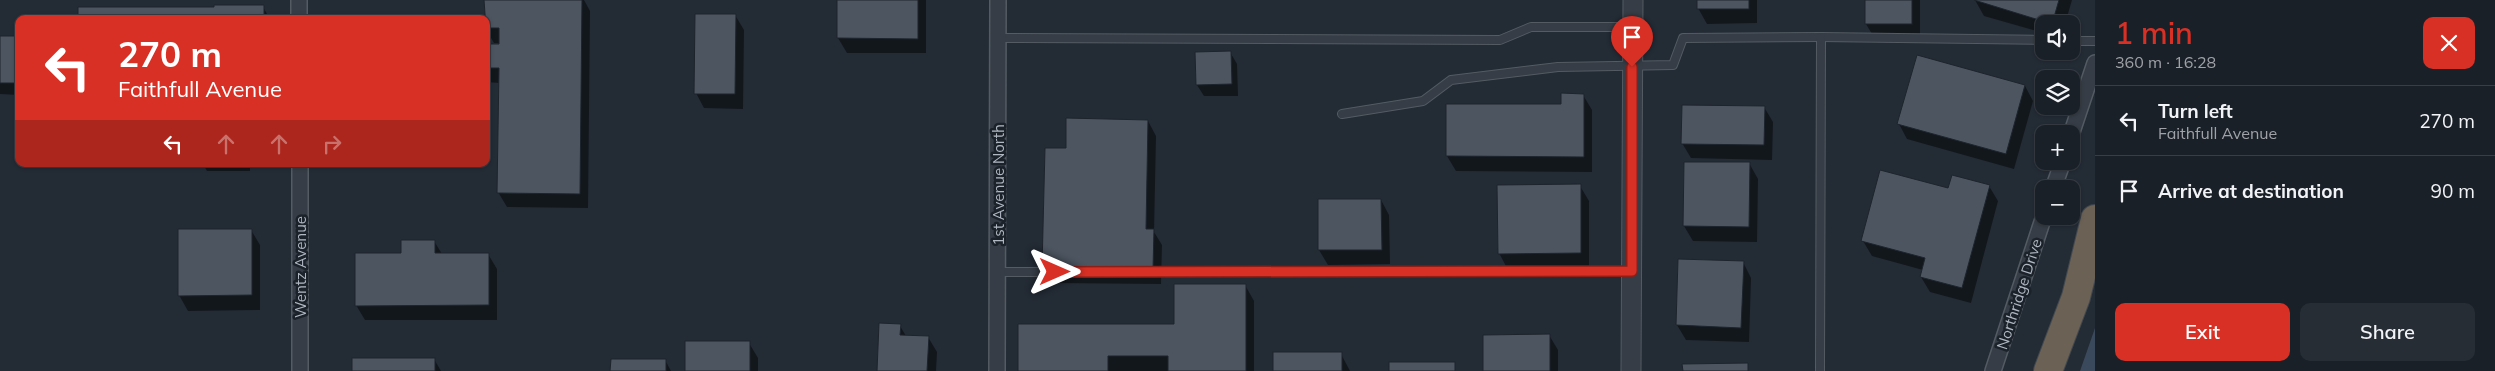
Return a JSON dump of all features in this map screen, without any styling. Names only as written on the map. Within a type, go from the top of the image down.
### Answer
[{"type":"highway","points":[[2048,371],[2076,297],[2095,218]]},
{"type":"street","points":[[299,0],[299,15]]},
{"type":"street","name":"1st Avenue North","points":[[997,371],[998,0]]},
{"type":"street","points":[[1631,371],[1633,0]]},
{"type":"street","points":[[2074,125],[2095,63]]},
{"type":"street","name":"Wentz Avenue","points":[[300,167],[300,371]]},
{"type":"street","name":"Northridge Drive","points":[[1993,371],[2041,225]]},
{"type":"lane","points":[[998,38],[1500,40],[1530,27],[1632,27]]},
{"type":"lane","points":[[1820,371],[1821,37]]},
{"type":"lane","points":[[1342,114],[1423,101],[1451,80],[1558,66],[1632,67],[1673,65],[1683,38],[1821,37],[2035,40]]},
{"type":"lane","points":[[2080,41],[2095,41]]},
{"type":"lane","points":[[997,272],[1632,271]]},
{"type":"water","points":[[2095,328],[2095,371],[2080,371]]},
{"type":"building","points":[[484,0],[582,0],[580,194],[497,193],[499,68],[490,68],[490,44],[499,44],[499,28],[490,28],[490,15],[485,15]]},
{"type":"building","points":[[837,0],[918,0],[918,39],[837,38]]},
{"type":"building","points":[[1697,0],[1749,0],[1749,9],[1697,9]]},
{"type":"building","points":[[1865,0],[1912,0],[1912,24],[1865,24]]},
{"type":"building","points":[[1974,0],[2059,0],[2055,15],[2035,15],[2035,19]]},
{"type":"building","points":[[214,5],[264,5],[264,15],[78,15],[78,7],[214,7]]},
{"type":"building","points":[[695,14],[736,14],[735,94],[694,94]]},
{"type":"building","points":[[0,36],[15,36],[15,83],[0,83]]},
{"type":"building","points":[[1231,51],[1232,84],[1196,85],[1195,52]]},
{"type":"building","points":[[1917,55],[2025,85],[2006,154],[1897,124]]},
{"type":"building","points":[[1561,93],[1584,94],[1584,157],[1446,156],[1446,104],[1561,104]]},
{"type":"building","points":[[1682,105],[1765,106],[1764,145],[1681,144]]},
{"type":"building","points":[[1066,118],[1148,120],[1146,229],[1154,229],[1153,270],[1042,268],[1045,148],[1066,148]]},
{"type":"building","points":[[1684,162],[1750,162],[1749,227],[1683,226]]},
{"type":"building","points":[[1880,170],[1948,188],[1952,175],[1990,185],[1962,288],[1920,277],[1925,258],[1861,241]]},
{"type":"building","points":[[1581,184],[1581,253],[1498,254],[1497,185]]},
{"type":"building","points":[[1318,199],[1381,199],[1382,250],[1318,250]]},
{"type":"building","points":[[178,229],[252,229],[252,295],[178,296]]},
{"type":"building","points":[[401,240],[435,240],[435,253],[489,253],[489,305],[355,306],[355,253],[401,253]]},
{"type":"building","points":[[1678,259],[1744,261],[1741,328],[1676,325]]},
{"type":"building","points":[[1174,284],[1246,284],[1246,371],[1168,371],[1168,356],[1108,356],[1108,371],[1018,371],[1018,324],[1174,324]]},
{"type":"building","points":[[879,323],[901,324],[900,335],[929,336],[927,371],[877,371]]},
{"type":"building","points":[[1550,334],[1550,371],[1483,371],[1483,335]]},
{"type":"building","points":[[685,341],[750,341],[750,371],[685,371]]},
{"type":"building","points":[[1273,352],[1342,352],[1342,371],[1273,371]]},
{"type":"building","points":[[352,358],[435,358],[435,371],[352,371]]},
{"type":"building","points":[[611,359],[666,359],[666,371],[610,371]]},
{"type":"building","points":[[1389,362],[1455,362],[1455,371],[1389,371]]},
{"type":"building","points":[[1748,363],[1748,371],[1683,371],[1682,364]]},
{"type":"route","points":[[1055,272],[1632,271],[1632,67]]}]
